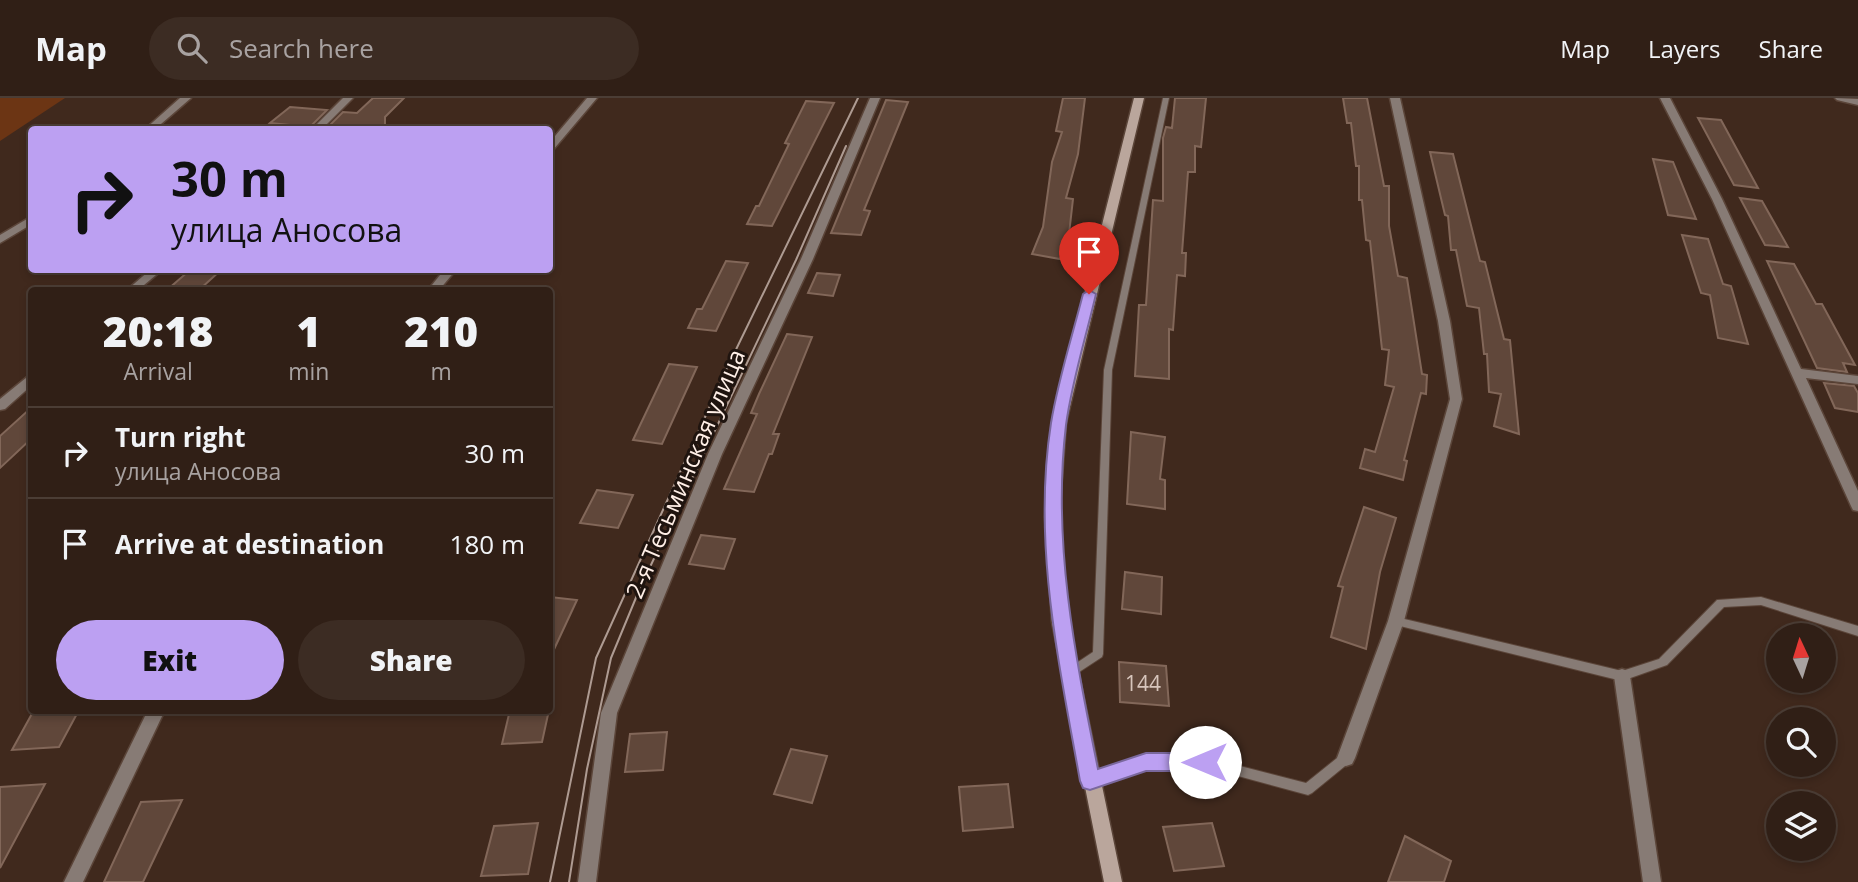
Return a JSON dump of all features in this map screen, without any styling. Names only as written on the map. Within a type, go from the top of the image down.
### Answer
[{"type":"main road","points":[[1113,882],[1090,781],[1060,622],[1052,517],[1059,423],[1139,98]]},
{"type":"street","points":[[153,126],[186,98]]},
{"type":"street","points":[[319,126],[348,98]]},
{"type":"street","points":[[553,144],[592,98]]},
{"type":"street","name":"2-я Тесьминская улица","points":[[587,882],[610,713],[715,454],[807,259],[876,98]]},
{"type":"street","points":[[1346,758],[1396,621],[1456,399],[1444,321],[1395,98]]},
{"type":"street","points":[[1665,98],[1717,199],[1858,506]]},
{"type":"street","points":[[1840,98],[1858,102]]},
{"type":"street","points":[[0,240],[28,222]]},
{"type":"street","points":[[136,287],[152,273]]},
{"type":"street","points":[[436,287],[447,273]]},
{"type":"street","points":[[1798,373],[1858,380]]},
{"type":"street","points":[[0,406],[28,381]]},
{"type":"street","points":[[1622,676],[1652,882]]},
{"type":"street","points":[[73,882],[155,714]]},
{"type":"lane","points":[[1070,673],[1098,654],[1108,370],[1166,98]]},
{"type":"lane","points":[[1396,621],[1622,676],[1663,662],[1721,603],[1761,601],[1858,631]]},
{"type":"lane","points":[[1090,781],[1146,762],[1205,762],[1308,789],[1346,758]]},
{"type":"shaded area","points":[[0,98],[65,98],[0,141]]},
{"type":"building","points":[[373,98],[404,98],[385,117],[385,126],[329,126],[343,112],[357,113]]},
{"type":"building","points":[[1063,98],[1085,98],[1078,154],[1066,198],[1073,199],[1069,234],[1060,259],[1032,254],[1043,227],[1052,162],[1062,132],[1056,131]]},
{"type":"building","points":[[1175,98],[1206,98],[1201,147],[1195,146],[1195,172],[1188,172],[1182,253],[1186,253],[1185,276],[1177,275],[1173,330],[1169,329],[1169,379],[1135,376],[1139,305],[1146,305],[1153,200],[1163,201],[1163,138],[1166,127],[1172,128]]},
{"type":"building","points":[[1343,98],[1367,98],[1384,186],[1389,186],[1389,226],[1398,276],[1407,278],[1422,374],[1427,375],[1426,394],[1421,393],[1404,460],[1407,461],[1403,480],[1360,468],[1365,449],[1375,452],[1394,387],[1385,385],[1389,350],[1382,349],[1370,241],[1366,240],[1362,200],[1359,200],[1359,166],[1356,166],[1351,123],[1347,123]]},
{"type":"building","points":[[886,100],[908,102],[864,210],[870,211],[861,235],[831,233]]},
{"type":"building","points":[[806,101],[834,103],[772,226],[747,224],[756,206],[759,206],[789,144],[785,143]]},
{"type":"building","points":[[290,107],[327,110],[311,126],[270,123]]},
{"type":"building","points":[[1698,118],[1721,120],[1758,188],[1734,185]]},
{"type":"building","points":[[1430,152],[1453,154],[1480,261],[1485,262],[1504,339],[1510,340],[1519,434],[1494,426],[1501,394],[1489,392],[1487,354],[1484,354],[1479,308],[1467,306],[1456,250],[1451,250],[1448,216],[1445,215]]},
{"type":"building","points":[[1653,159],[1673,162],[1696,219],[1668,215]]},
{"type":"building","points":[[1740,198],[1762,201],[1788,247],[1765,245]]},
{"type":"building","points":[[1682,235],[1708,239],[1723,284],[1731,286],[1748,344],[1718,338],[1710,295],[1701,293]]},
{"type":"building","points":[[726,261],[748,263],[716,331],[688,328],[697,309],[702,309]]},
{"type":"building","points":[[1767,261],[1794,264],[1816,304],[1822,304],[1855,365],[1843,363],[1847,372],[1817,368]]},
{"type":"building","points":[[187,273],[218,273],[202,287],[170,287]]},
{"type":"building","points":[[817,273],[840,275],[833,296],[808,293]]},
{"type":"building","points":[[787,334],[812,337],[773,434],[779,434],[772,454],[769,454],[754,492],[724,489],[757,414],[751,413]]},
{"type":"building","points":[[669,364],[697,367],[662,444],[633,440]]},
{"type":"building","points":[[1824,383],[1854,386],[1858,393],[1858,412],[1835,408]]},
{"type":"building","points":[[28,411],[28,442],[0,468],[0,436]]},
{"type":"building","points":[[1131,432],[1165,437],[1160,479],[1165,480],[1165,509],[1127,504]]},
{"type":"building","points":[[597,490],[633,495],[618,528],[580,523]]},
{"type":"building","points":[[1364,507],[1396,518],[1380,572],[1366,649],[1331,637],[1343,587],[1338,586]]},
{"type":"building","points":[[701,535],[735,539],[724,569],[689,564]]},
{"type":"building","points":[[1125,572],[1162,577],[1161,614],[1122,609]]},
{"type":"building","points":[[553,597],[577,600],[553,652]]},
{"type":"building","points":[[1119,662],[1166,666],[1169,706],[1120,702]]},
{"type":"building","points":[[32,714],[77,714],[59,747],[12,750]]},
{"type":"building","points":[[509,714],[548,714],[542,742],[502,744]]},
{"type":"building","points":[[667,732],[663,770],[625,772],[630,734]]},
{"type":"building","points":[[791,749],[827,756],[812,803],[774,794]]},
{"type":"building","points":[[45,784],[0,868],[0,787]]},
{"type":"building","points":[[1008,784],[1013,827],[963,831],[959,787]]},
{"type":"building","points":[[182,800],[143,882],[104,882],[141,802]]},
{"type":"building","points":[[538,823],[528,874],[481,876],[494,826]]},
{"type":"building","points":[[1212,823],[1224,866],[1174,871],[1163,827]]},
{"type":"building","points":[[1405,836],[1451,861],[1444,882],[1388,882]]},
{"type":"tram line","points":[[550,882],[596,658],[729,364],[858,98]]},
{"type":"tram line","points":[[569,882],[587,769],[611,658],[640,588],[796,260],[846,146]]},
{"type":"route","points":[[1089,294],[1059,423],[1052,517],[1060,622],[1090,781],[1146,762],[1205,762]]}]
